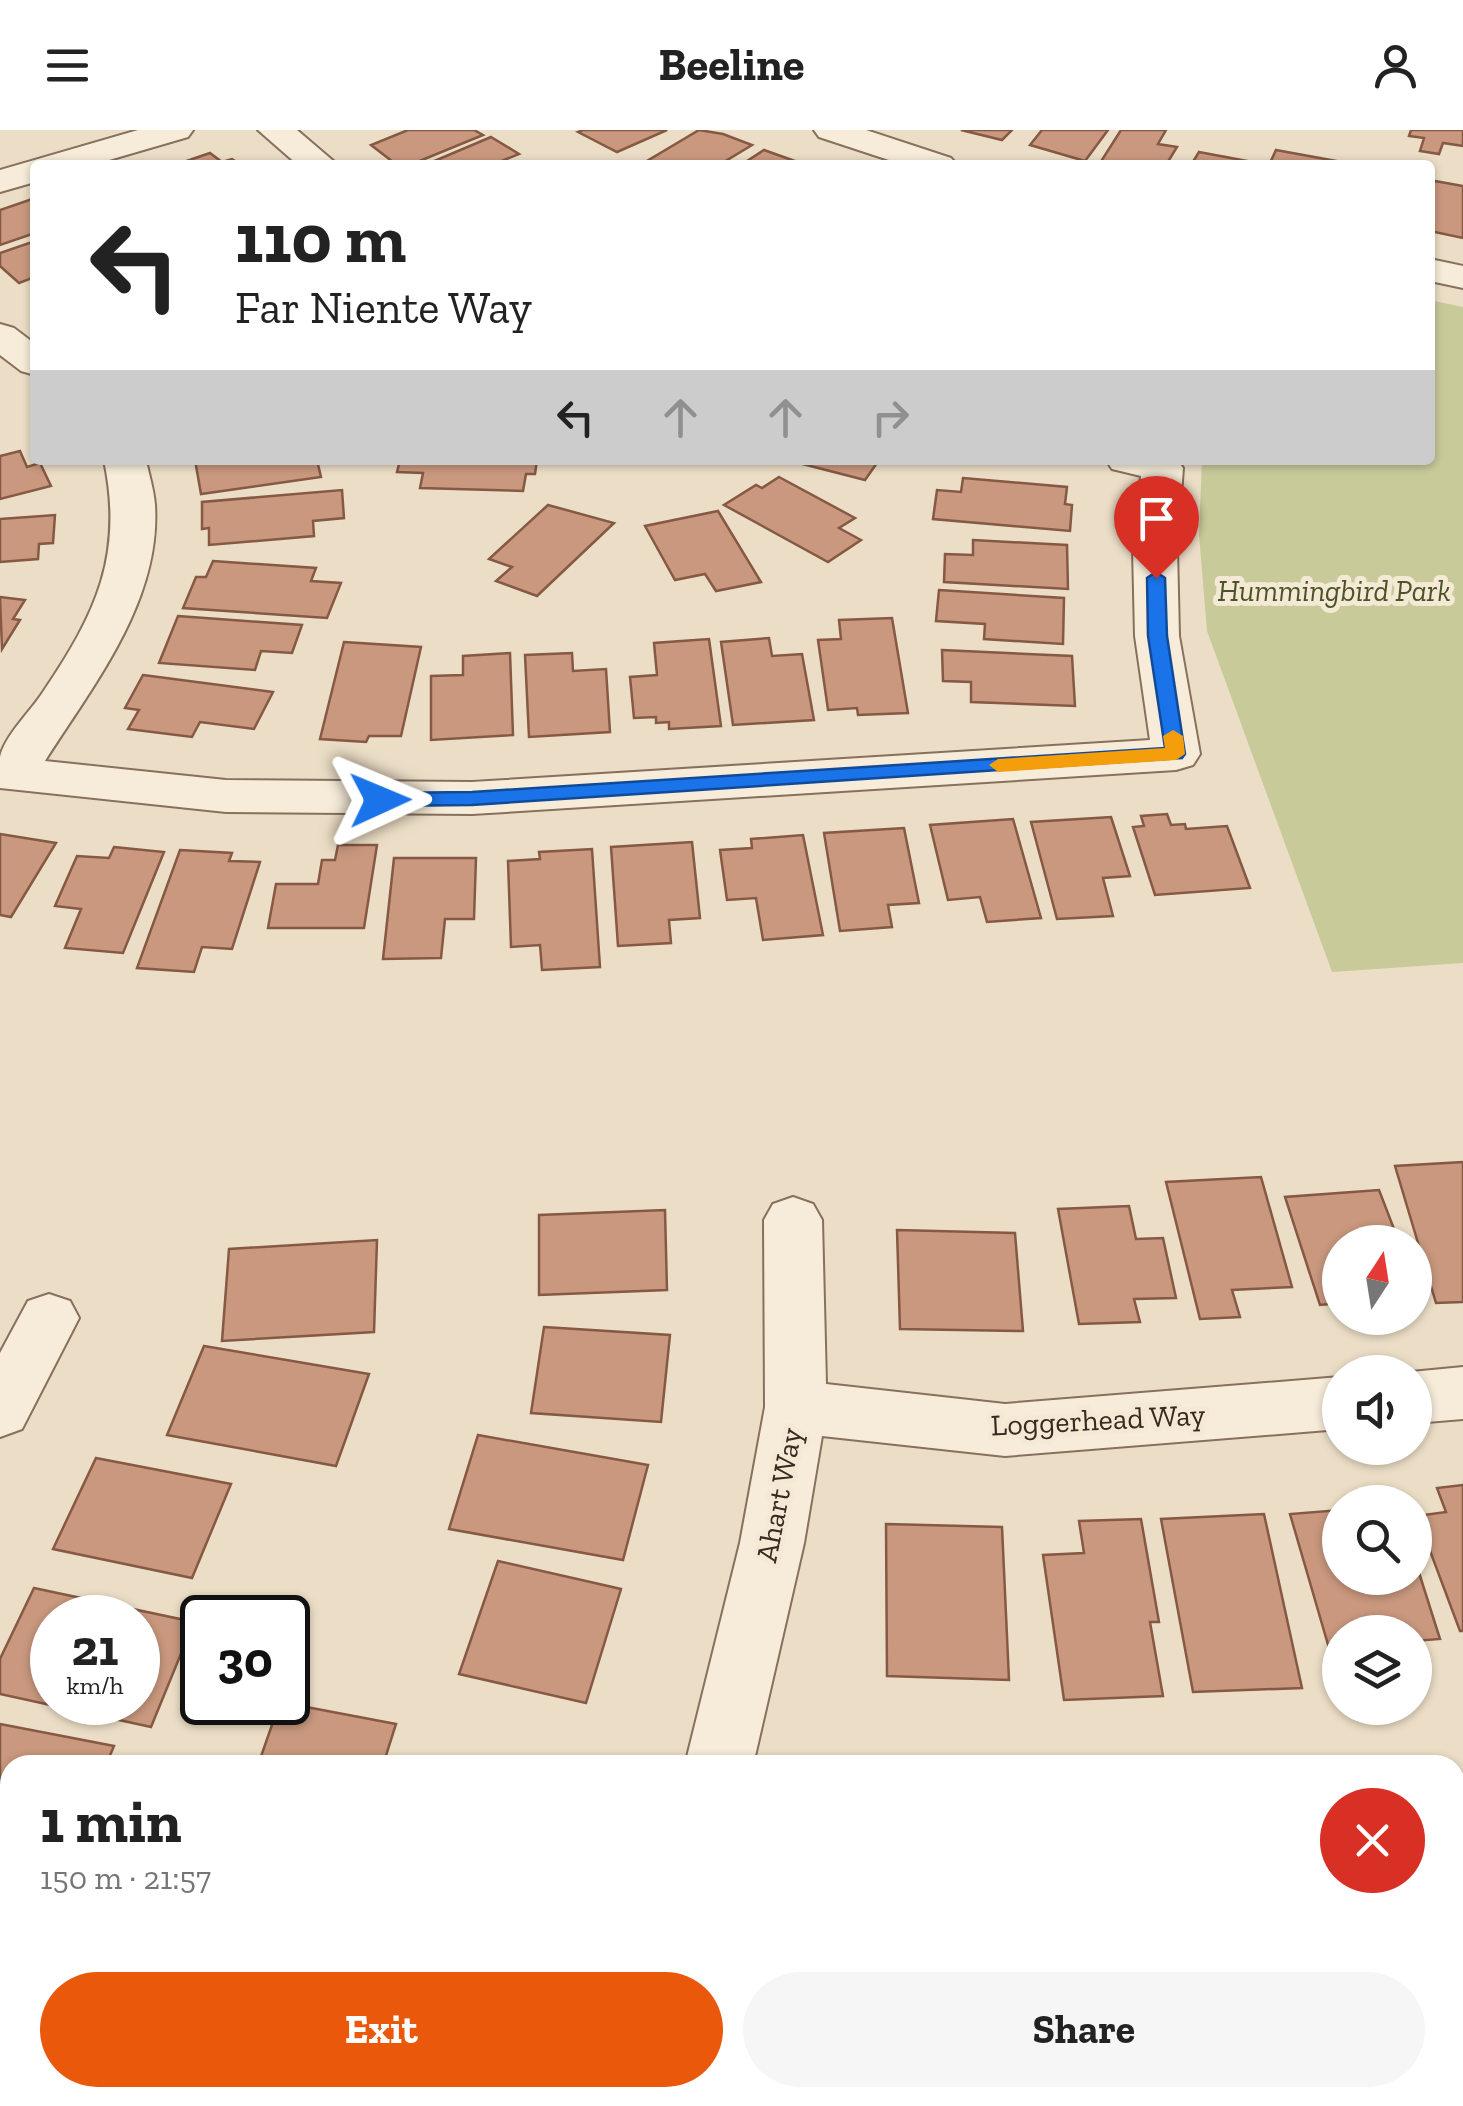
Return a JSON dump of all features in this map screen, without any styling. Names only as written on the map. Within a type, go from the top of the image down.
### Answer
[{"type":"street","points":[[71,160],[176,130]]},
{"type":"street","points":[[275,130],[314,160]]},
{"type":"street","points":[[831,130],[924,160]]},
{"type":"street","points":[[0,181],[30,172]]},
{"type":"street","points":[[1435,271],[1463,277]]},
{"type":"street","points":[[0,336],[30,359]]},
{"type":"street","points":[[126,465],[137,528],[131,564],[113,612],[6,773],[226,796],[472,798],[1176,754],[1157,636],[1155,548],[1162,468],[1149,465]]},
{"type":"street","name":"Ahart Way","points":[[720,1755],[772,1543],[796,1407],[793,1220]]},
{"type":"street","points":[[0,1411],[49,1318]]},
{"type":"street","points":[[1432,1396],[1463,1393]]},
{"type":"street","name":"Loggerhead Way","points":[[796,1407],[1005,1430],[1322,1404]]},
{"type":"green space","name":"Hummingbird Park","points":[[1435,301],[1463,307],[1463,963],[1332,972],[1207,631],[1199,535],[1202,465],[1435,465]]},
{"type":"building","points":[[408,130],[474,130],[483,135],[422,160],[390,160],[371,145]]},
{"type":"building","points":[[667,130],[617,152],[578,132]]},
{"type":"building","points":[[699,130],[752,145],[727,160],[649,160]]},
{"type":"building","points":[[961,130],[1012,130],[1002,140]]},
{"type":"building","points":[[1042,130],[1108,130],[1086,160],[1030,145]]},
{"type":"building","points":[[1121,130],[1166,130],[1158,144],[1177,147],[1169,160],[1102,160]]},
{"type":"building","points":[[1411,130],[1463,130],[1463,146],[1443,143],[1439,154],[1420,151],[1424,138],[1409,136]]},
{"type":"building","points":[[491,137],[519,154],[504,160],[437,160]]},
{"type":"building","points":[[764,150],[792,160],[749,160]]},
{"type":"building","points":[[1276,150],[1331,160],[1271,160]]},
{"type":"building","points":[[1199,152],[1242,160],[1194,160]]},
{"type":"building","points":[[210,153],[219,160],[190,160]]},
{"type":"building","points":[[1435,181],[1463,186],[1463,238],[1435,232]]},
{"type":"building","points":[[30,200],[30,235],[0,245],[0,210]]},
{"type":"building","points":[[30,243],[30,279],[19,283],[0,266],[0,253]]},
{"type":"building","points":[[20,451],[27,467],[41,465],[51,486],[0,499],[0,456]]},
{"type":"building","points":[[196,465],[318,465],[321,477],[201,494]]},
{"type":"building","points":[[399,465],[536,465],[535,474],[526,474],[523,491],[420,488],[423,473],[397,472]]},
{"type":"building","points":[[806,465],[876,465],[865,480]]},
{"type":"building","points":[[779,477],[855,518],[839,528],[861,540],[828,562],[724,505],[756,485],[762,488]]},
{"type":"building","points":[[963,478],[1067,487],[1065,504],[1072,505],[1070,531],[933,519],[937,490],[961,492]]},
{"type":"building","points":[[342,490],[344,518],[313,521],[314,536],[209,545],[209,528],[202,529],[202,502]]},
{"type":"building","points":[[548,505],[614,523],[537,596],[496,581],[512,567],[489,559]]},
{"type":"building","points":[[718,511],[761,582],[716,591],[705,574],[675,580],[645,526]]},
{"type":"building","points":[[55,515],[53,543],[39,544],[38,559],[0,562],[0,519]]},
{"type":"building","points":[[973,540],[1067,545],[1068,589],[944,582],[945,554],[973,555]]},
{"type":"building","points":[[213,561],[316,568],[311,581],[341,583],[327,618],[183,608],[196,577],[206,577]]},
{"type":"building","points":[[939,590],[1064,598],[1063,644],[984,639],[985,624],[936,621]]},
{"type":"building","points":[[0,597],[25,600],[13,619],[20,620],[2,649]]},
{"type":"building","points":[[178,616],[302,625],[292,653],[261,651],[255,670],[159,663]]},
{"type":"building","points":[[892,618],[908,713],[858,715],[857,708],[828,710],[818,640],[841,639],[839,620]]},
{"type":"building","points":[[769,638],[772,656],[802,654],[814,720],[733,725],[721,642]]},
{"type":"building","points":[[709,639],[721,726],[669,729],[669,722],[656,723],[656,717],[634,718],[630,677],[657,675],[654,643]]},
{"type":"building","points":[[344,642],[421,647],[401,736],[369,736],[366,742],[320,739]]},
{"type":"building","points":[[942,650],[1072,656],[1075,706],[971,702],[971,682],[943,681]]},
{"type":"building","points":[[510,653],[513,735],[431,740],[431,676],[463,675],[463,656]]},
{"type":"building","points":[[572,653],[573,671],[606,669],[610,732],[529,737],[525,655]]},
{"type":"building","points":[[143,675],[273,692],[254,729],[200,722],[192,737],[128,729],[139,710],[125,708]]},
{"type":"building","points":[[1167,814],[1171,825],[1185,824],[1186,829],[1227,826],[1250,888],[1155,895],[1133,827],[1144,826],[1141,816]]},
{"type":"building","points":[[1111,817],[1130,876],[1103,878],[1113,916],[1057,919],[1031,822]]},
{"type":"building","points":[[1013,819],[1041,918],[987,922],[980,897],[948,900],[930,825]]},
{"type":"building","points":[[904,828],[919,903],[888,905],[892,927],[840,931],[824,833]]},
{"type":"building","points":[[0,834],[56,843],[11,917],[0,915]]},
{"type":"building","points":[[803,835],[823,935],[763,940],[756,898],[727,900],[720,850],[752,848],[751,839]]},
{"type":"building","points":[[692,842],[700,918],[669,920],[671,943],[618,946],[611,847]]},
{"type":"building","points":[[338,845],[377,845],[364,928],[268,928],[276,884],[318,884],[322,860],[335,860]]},
{"type":"building","points":[[114,847],[164,852],[123,953],[65,948],[81,909],[55,906],[77,856],[109,858]]},
{"type":"building","points":[[592,849],[600,967],[542,970],[540,945],[511,947],[508,861],[540,859],[539,852]]},
{"type":"building","points":[[180,850],[232,853],[229,861],[260,862],[232,949],[202,947],[194,972],[137,968]]},
{"type":"building","points":[[394,858],[476,858],[474,919],[445,919],[441,958],[383,959]]},
{"type":"building","points":[[1463,1162],[1463,1302],[1436,1303],[1432,1290],[1432,1225],[1413,1225],[1395,1166]]},
{"type":"building","points":[[1261,1177],[1292,1287],[1232,1290],[1240,1317],[1200,1319],[1166,1182]]},
{"type":"building","points":[[1379,1190],[1392,1225],[1322,1225],[1322,1305],[1320,1305],[1285,1197]]},
{"type":"building","points":[[1129,1206],[1136,1239],[1163,1238],[1176,1298],[1134,1299],[1140,1322],[1079,1324],[1058,1209]]},
{"type":"building","points":[[665,1210],[667,1290],[539,1295],[539,1215]]},
{"type":"building","points":[[897,1230],[1015,1233],[1023,1331],[900,1329]]},
{"type":"building","points":[[377,1240],[374,1332],[222,1341],[229,1249]]},
{"type":"building","points":[[544,1327],[670,1335],[661,1422],[531,1413]]},
{"type":"building","points":[[204,1346],[369,1374],[336,1466],[167,1435]]},
{"type":"building","points":[[478,1435],[648,1465],[623,1560],[449,1529]]},
{"type":"building","points":[[96,1458],[231,1484],[192,1578],[53,1549]]},
{"type":"building","points":[[1463,1485],[1463,1631],[1432,1556],[1432,1514],[1446,1512],[1437,1488]]},
{"type":"building","points":[[1322,1511],[1322,1595],[1426,1595],[1440,1639],[1432,1640],[1432,1615],[1322,1615],[1322,1624],[1290,1514]]},
{"type":"building","points":[[1264,1514],[1302,1688],[1193,1692],[1161,1519]]},
{"type":"building","points":[[1141,1519],[1159,1622],[1150,1622],[1163,1696],[1064,1700],[1043,1555],[1084,1553],[1079,1521]]},
{"type":"building","points":[[886,1524],[1002,1527],[1009,1680],[887,1676]]},
{"type":"building","points":[[498,1561],[621,1589],[586,1703],[459,1674]]},
{"type":"building","points":[[34,1588],[67,1595],[31,1595]]},
{"type":"building","points":[[30,1596],[30,1701],[0,1694],[0,1659]]},
{"type":"building","points":[[160,1615],[180,1619],[180,1656],[160,1705]]},
{"type":"building","points":[[310,1708],[396,1724],[386,1755],[261,1755],[272,1725],[310,1725]]},
{"type":"building","points":[[0,1724],[114,1746],[110,1755],[0,1755]]},
{"type":"slow traffic","points":[[998,765],[1176,754],[1173,736]]},
{"type":"route","points":[[380,800],[472,798],[1176,754],[1157,636],[1156,578]]}]
